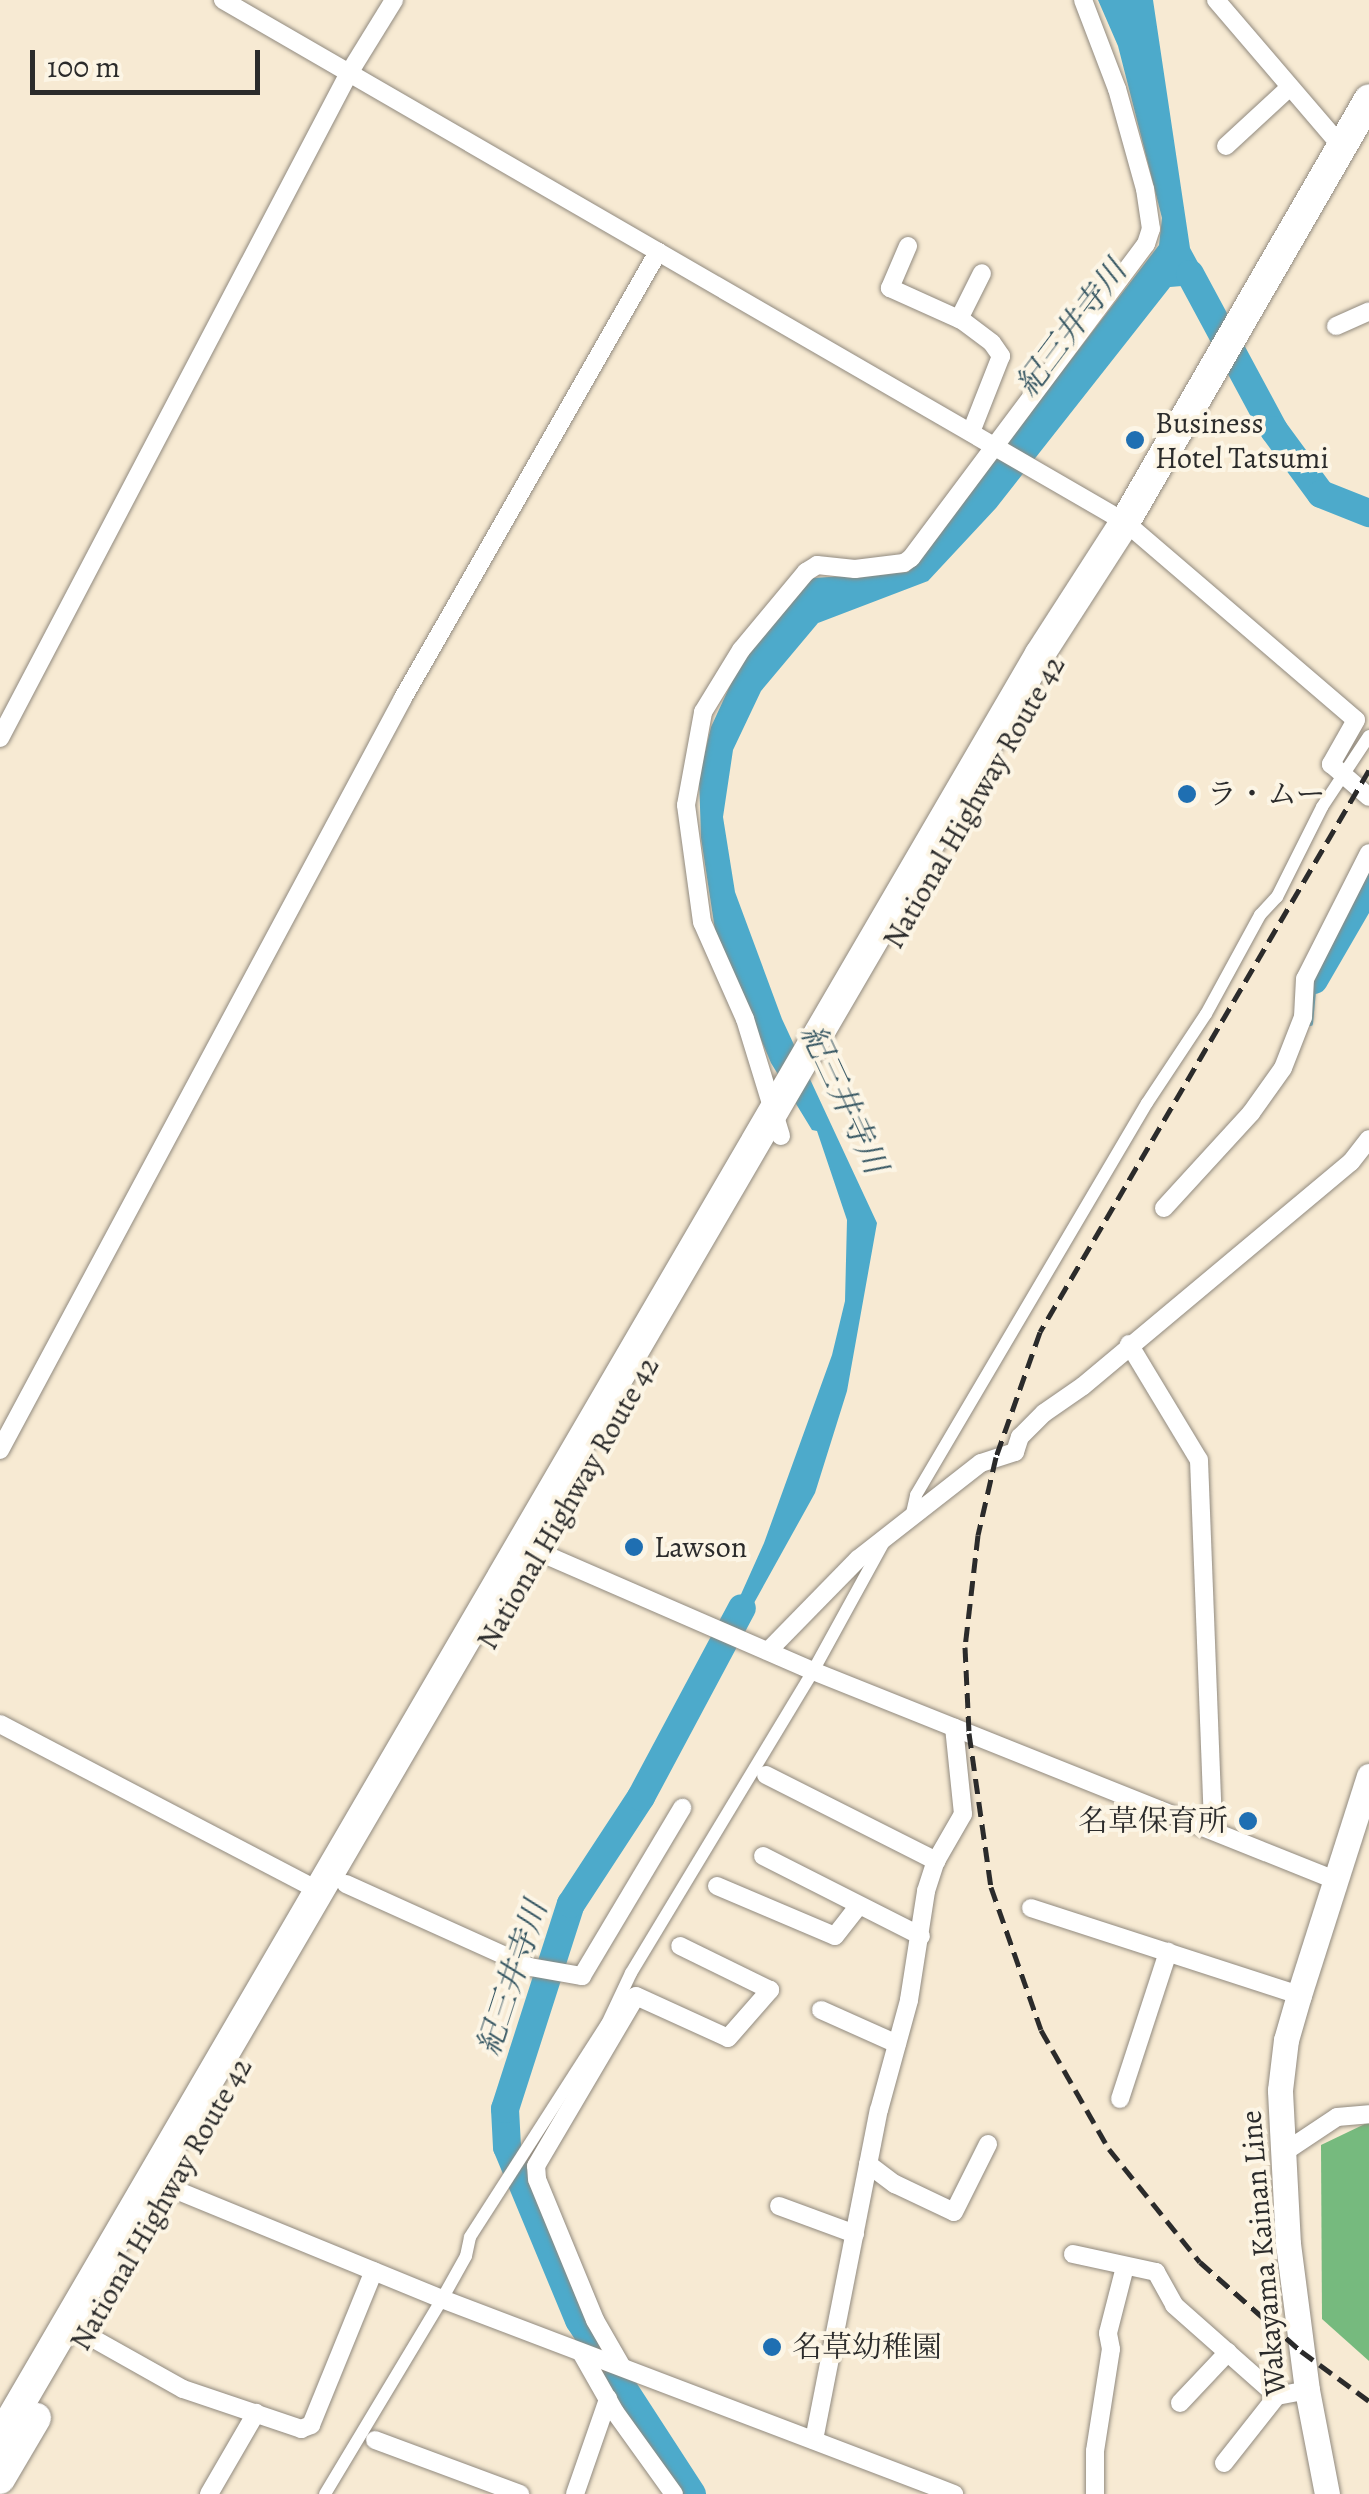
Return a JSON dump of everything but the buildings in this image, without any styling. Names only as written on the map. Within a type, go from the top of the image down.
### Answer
[{"type":"highway","name":"National Highway Route 42","points":[[0,2438],[163,2182],[812,1065],[1040,654],[1125,522],[1369,100]]},
{"type":"highway","name":"National Highway Route 42","points":[[0,2479],[85,2334],[163,2182]]},
{"type":"main road","name":"Wakayama Kainan Line","points":[[1326,2494],[1306,2390],[1288,2244],[1280,2090],[1286,2040],[1298,1995],[1369,1776]]},
{"type":"street","points":[[223,0],[1125,522],[1356,720],[1332,764],[1369,798]]},
{"type":"street","points":[[0,738],[349,73],[394,0]]},
{"type":"street","points":[[782,1115],[702,922],[686,804],[703,712],[741,650],[806,572],[818,565],[855,569],[904,563],[997,447],[1146,244],[1151,228],[1117,88],[1083,0]]},
{"type":"street","points":[[1216,0],[1342,147]]},
{"type":"street","points":[[1226,146],[1290,87]]},
{"type":"street","points":[[908,246],[890,288],[958,319],[992,343],[1001,356],[971,432]]},
{"type":"street","points":[[0,1450],[393,716],[658,252]]},
{"type":"street","points":[[958,319],[982,272]]},
{"type":"street","points":[[1336,326],[1369,311]]},
{"type":"street","points":[[912,1513],[916,1495],[1146,1103],[1206,1014],[1260,915],[1277,897],[1296,864],[1340,775],[1369,736]]},
{"type":"street","points":[[1164,1208],[1251,1113],[1284,1068],[1303,1017],[1305,979],[1369,853]]},
{"type":"street","points":[[768,1651],[858,1558],[982,1463],[1015,1452],[1020,1436],[1044,1412],[1083,1386],[1351,1162],[1369,1139]]},
{"type":"street","points":[[1129,1344],[1199,1460],[1214,1830]]},
{"type":"street","points":[[325,2494],[442,2299],[466,2256],[470,2237],[506,2177],[512,2176],[523,2160],[813,1672],[886,1537]]},
{"type":"street","points":[[532,1548],[813,1672],[1335,1880]]},
{"type":"street","points":[[0,1724],[333,1888],[530,1966],[582,1976],[682,1808]]},
{"type":"street","points":[[814,2440],[868,2164],[921,1936],[926,1892],[936,1861],[962,1814],[954,1727]]},
{"type":"street","points":[[766,1775],[936,1861]]},
{"type":"street","points":[[717,1886],[835,1936],[858,1907],[857,1900],[763,1856]]},
{"type":"street","points":[[858,1907],[921,1936]]},
{"type":"street","points":[[1030,1908],[1298,1995]]},
{"type":"street","points":[[622,2367],[594,2320],[537,2179],[536,2166],[636,1996],[728,2038],[770,1990],[680,1946]]},
{"type":"street","points":[[1120,2099],[1168,1952]]},
{"type":"street","points":[[821,2010],[897,2044]]},
{"type":"street","points":[[1284,2153],[1337,2117],[1369,2114]]},
{"type":"street","points":[[868,2164],[895,2184],[954,2212],[988,2144]]},
{"type":"street","points":[[163,2182],[442,2299],[954,2494]]},
{"type":"street","points":[[779,2206],[855,2234]]},
{"type":"street","points":[[1073,2254],[1156,2272],[1174,2305],[1277,2396]]},
{"type":"street","points":[[1095,2494],[1095,2452],[1111,2349],[1108,2333],[1125,2267]]},
{"type":"street","points":[[85,2334],[184,2389],[302,2429],[311,2425],[374,2272]]},
{"type":"street","points":[[1180,2403],[1228,2352]]},
{"type":"street","points":[[585,2355],[608,2400],[674,2494]]},
{"type":"street","points":[[1224,2463],[1277,2396],[1306,2390]]},
{"type":"street","points":[[576,2494],[608,2400]]},
{"type":"street","points":[[209,2494],[256,2414]]},
{"type":"street","points":[[375,2440],[489,2489],[520,2494]]},
{"type":"green space","points":[[1369,2122],[1369,2361],[1322,2319],[1321,2145]]},
{"type":"water","points":[[1098,0],[1153,0],[1190,248],[1216,296],[1199,312],[1182,286],[1170,287],[996,508],[928,581],[818,623],[761,691],[733,750],[723,817],[735,892],[782,1019],[877,1223],[847,1391],[815,1493],[739,1630],[729,1621],[764,1543],[832,1355],[845,1301],[847,1220],[817,1131],[812,1130],[771,1063],[715,930],[701,838],[699,777],[711,727],[745,653],[813,578],[908,572],[1159,245],[1162,218],[1118,46]]},
{"type":"waterway","points":[[1190,274],[1274,430],[1321,494],[1369,513]]},
{"type":"waterway","points":[[1314,980],[1369,885]]},
{"type":"waterway","points":[[1310,1023],[1314,980]]},
{"type":"waterway","name":"紀三井寺川","points":[[692,2494],[579,2320],[507,2147],[505,2109],[571,1904],[641,1797],[742,1608]]},
{"type":"railway","points":[[1369,770],[1040,1332],[996,1457],[978,1535],[965,1647],[969,1733],[991,1887],[1041,2030],[1109,2149],[1200,2262],[1301,2351],[1369,2401]]},
{"type":"place","name":"Business Hotel Tatsumi","points":[[1135,440]]},
{"type":"place","name":"ラ・ムー","points":[[1187,794]]},
{"type":"place","name":"Lawson","points":[[634,1547]]},
{"type":"place","name":"名草保育所","points":[[1248,1821]]},
{"type":"place","name":"名草幼稚園","points":[[772,2347]]}]
